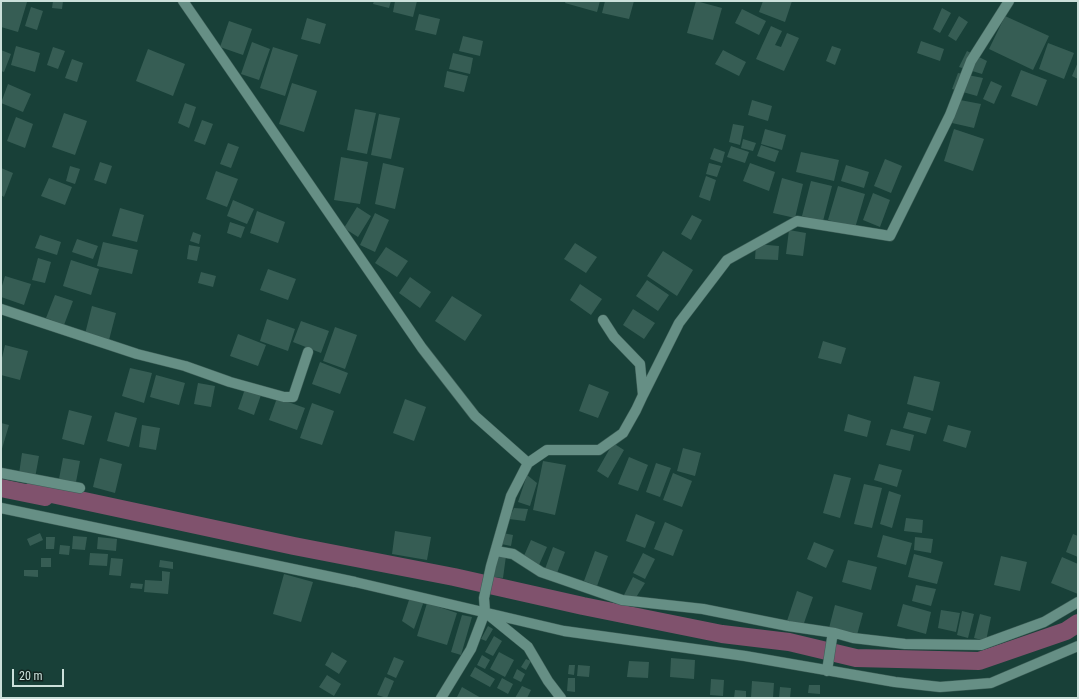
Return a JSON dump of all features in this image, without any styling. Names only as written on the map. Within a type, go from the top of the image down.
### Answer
[{"type":"street","points":[[183,1],[422,348],[475,416],[528,463]]},
{"type":"street","points":[[441,698],[470,649],[485,612],[484,598],[491,566],[511,496],[528,463],[547,450],[599,450],[623,433],[679,323],[727,260],[797,221],[890,236],[950,115],[971,61],[1009,1]]},
{"type":"street","points":[[1,309],[137,354],[185,366],[230,382],[284,397],[293,397],[308,352]]},
{"type":"street","points":[[603,320],[614,337],[640,364],[643,395]]},
{"type":"street","points":[[1,473],[80,488]]},
{"type":"street","points":[[1,508],[211,551],[564,631],[738,655],[827,671],[940,687],[991,683],[1078,646]]},
{"type":"street","points":[[496,551],[513,554],[541,572],[622,600],[703,609],[834,635],[904,644],[981,645],[1044,622],[1078,602]]},
{"type":"street","points":[[485,612],[528,647],[548,682],[561,698]]},
{"type":"street","points":[[827,671],[834,635]]},
{"type":"building","points":[[1,1],[27,2],[18,32],[1,27]]},
{"type":"building","points":[[53,1],[63,1],[62,9],[52,8]]},
{"type":"building","points":[[374,1],[391,1],[389,8],[373,4]]},
{"type":"building","points":[[395,1],[417,1],[413,17],[393,12]]},
{"type":"building","points":[[566,1],[600,1],[597,12],[565,3]]},
{"type":"building","points":[[605,1],[634,1],[629,19],[602,13]]},
{"type":"building","points":[[696,1],[722,8],[713,40],[687,33]]},
{"type":"building","points":[[763,1],[792,1],[785,22],[759,12]]},
{"type":"building","points":[[31,7],[43,11],[37,30],[25,26]]},
{"type":"building","points":[[942,8],[951,13],[940,33],[933,29]]},
{"type":"building","points":[[742,9],[766,21],[759,35],[735,23]]},
{"type":"building","points":[[419,14],[440,19],[436,35],[415,30]]},
{"type":"building","points":[[959,16],[968,22],[956,41],[948,36]]},
{"type":"building","points":[[1005,16],[1049,36],[1033,70],[989,49]]},
{"type":"building","points":[[307,18],[326,24],[320,44],[301,39]]},
{"type":"building","points":[[229,21],[252,29],[243,55],[220,47]]},
{"type":"building","points":[[771,26],[782,31],[775,45],[781,47],[787,33],[799,38],[784,71],[756,59]]},
{"type":"building","points":[[463,36],[483,41],[480,56],[459,51]]},
{"type":"building","points":[[921,41],[944,49],[940,61],[917,53]]},
{"type":"building","points":[[252,42],[270,49],[259,80],[241,74]]},
{"type":"building","points":[[1048,43],[1074,53],[1064,79],[1039,69]]},
{"type":"building","points":[[16,46],[40,53],[35,72],[11,65]]},
{"type":"building","points":[[832,46],[841,49],[835,65],[826,61]]},
{"type":"building","points":[[53,47],[65,51],[58,69],[47,65]]},
{"type":"building","points":[[273,47],[298,55],[285,96],[260,88]]},
{"type":"building","points":[[148,49],[185,64],[173,96],[136,81]]},
{"type":"building","points":[[1,50],[11,54],[4,72],[1,71]]},
{"type":"building","points":[[723,50],[746,62],[739,76],[715,64]]},
{"type":"building","points":[[967,51],[987,61],[982,74],[959,67]]},
{"type":"building","points":[[453,53],[473,58],[470,74],[449,69]]},
{"type":"building","points":[[72,59],[83,63],[77,82],[65,78]]},
{"type":"building","points":[[1078,62],[1078,79],[1072,76]]},
{"type":"building","points":[[1021,70],[1047,80],[1037,106],[1011,96]]},
{"type":"building","points":[[447,71],[468,76],[464,92],[444,87]]},
{"type":"building","points":[[958,73],[983,78],[977,96],[952,89]]},
{"type":"building","points":[[991,81],[1002,86],[994,104],[983,99]]},
{"type":"building","points":[[292,83],[317,91],[304,132],[279,124]]},
{"type":"building","points":[[8,84],[31,94],[23,112],[1,103]]},
{"type":"building","points":[[752,100],[772,106],[768,121],[748,115]]},
{"type":"building","points":[[960,100],[981,104],[974,128],[952,123]]},
{"type":"building","points":[[185,103],[196,107],[189,128],[178,123]]},
{"type":"building","points":[[355,109],[376,113],[367,154],[347,150]]},
{"type":"building","points":[[64,113],[87,121],[75,155],[52,147]]},
{"type":"building","points":[[379,114],[400,118],[391,159],[371,155]]},
{"type":"building","points":[[16,117],[33,124],[25,148],[7,141]]},
{"type":"building","points":[[202,120],[213,124],[205,145],[194,141]]},
{"type":"building","points":[[733,124],[744,126],[740,145],[729,142]]},
{"type":"building","points":[[765,129],[786,135],[782,150],[761,144]]},
{"type":"building","points":[[954,129],[984,139],[973,171],[944,161]]},
{"type":"building","points":[[743,139],[756,143],[753,151],[741,148]]},
{"type":"building","points":[[228,143],[239,147],[231,168],[220,164]]},
{"type":"building","points":[[761,145],[779,151],[775,162],[757,156]]},
{"type":"building","points":[[731,146],[749,152],[745,163],[727,157]]},
{"type":"building","points":[[714,148],[725,152],[722,163],[710,159]]},
{"type":"building","points":[[801,152],[839,160],[834,181],[796,172]]},
{"type":"building","points":[[341,157],[368,162],[360,204],[334,200]]},
{"type":"building","points":[[885,159],[902,166],[891,193],[874,186]]},
{"type":"building","points":[[100,162],[112,166],[106,184],[94,180]]},
{"type":"building","points":[[383,163],[404,168],[395,209],[375,204]]},
{"type":"building","points":[[709,163],[721,166],[717,177],[706,174]]},
{"type":"building","points":[[750,163],[775,172],[769,191],[743,181]]},
{"type":"building","points":[[846,165],[869,172],[864,188],[841,181]]},
{"type":"building","points":[[70,166],[80,169],[75,184],[66,181]]},
{"type":"building","points":[[1,168],[13,173],[4,197],[1,195]]},
{"type":"building","points":[[216,171],[238,179],[227,207],[206,199]]},
{"type":"building","points":[[706,176],[716,180],[710,201],[699,197]]},
{"type":"building","points":[[49,178],[72,187],[65,205],[41,196]]},
{"type":"building","points":[[782,178],[803,184],[795,218],[773,213]]},
{"type":"building","points":[[811,181],[832,186],[823,221],[802,216]]},
{"type":"building","points":[[838,186],[865,194],[855,228],[828,220]]},
{"type":"building","points":[[873,193],[890,200],[880,227],[863,220]]},
{"type":"building","points":[[233,200],[254,209],[247,224],[227,216]]},
{"type":"building","points":[[357,207],[371,216],[358,237],[344,228]]},
{"type":"building","points":[[120,208],[144,215],[137,242],[112,236]]},
{"type":"building","points":[[257,211],[285,222],[278,243],[250,233]]},
{"type":"building","points":[[375,213],[389,220],[375,252],[360,245]]},
{"type":"building","points":[[692,215],[702,220],[691,240],[681,234]]},
{"type":"building","points":[[230,222],[245,227],[241,238],[227,233]]},
{"type":"building","points":[[789,230],[806,233],[803,256],[786,254]]},
{"type":"building","points":[[193,232],[201,235],[199,244],[190,241]]},
{"type":"building","points":[[40,235],[61,242],[57,255],[35,248]]},
{"type":"building","points":[[77,239],[98,246],[93,259],[72,252]]},
{"type":"building","points":[[103,242],[138,250],[132,274],[97,266]]},
{"type":"building","points":[[575,243],[597,257],[586,273],[564,259]]},
{"type":"building","points":[[756,244],[779,246],[778,260],[755,259]]},
{"type":"building","points":[[189,245],[200,247],[197,261],[187,259]]},
{"type":"building","points":[[386,247],[408,261],[397,277],[375,263]]},
{"type":"building","points":[[663,251],[693,270],[677,296],[647,276]]},
{"type":"building","points":[[38,258],[51,262],[45,283],[32,280]]},
{"type":"building","points":[[71,260],[99,269],[91,295],[63,286]]},
{"type":"building","points":[[268,269],[296,279],[288,300],[260,290]]},
{"type":"building","points":[[201,272],[216,276],[213,287],[198,283]]},
{"type":"building","points":[[5,276],[31,284],[24,305],[1,297],[1,289]]},
{"type":"building","points":[[410,277],[431,292],[420,308],[399,293]]},
{"type":"building","points":[[647,280],[669,295],[658,311],[636,296]]},
{"type":"building","points":[[580,284],[602,299],[591,315],[570,300]]},
{"type":"building","points":[[55,295],[73,301],[64,325],[46,318]]},
{"type":"building","points":[[452,296],[482,315],[465,341],[435,321]]},
{"type":"building","points":[[92,306],[116,313],[109,340],[85,334]]},
{"type":"building","points":[[633,309],[655,323],[644,339],[623,325]]},
{"type":"building","points":[[267,319],[295,329],[288,351],[260,341]]},
{"type":"building","points":[[301,321],[329,331],[321,353],[293,342]]},
{"type":"building","points":[[335,327],[357,335],[345,369],[323,361]]},
{"type":"building","points":[[238,334],[266,345],[258,366],[230,356]]},
{"type":"building","points":[[823,341],[846,348],[841,364],[818,358]]},
{"type":"building","points":[[5,345],[28,351],[20,380],[1,375],[1,362]]},
{"type":"building","points":[[320,362],[348,373],[340,394],[312,384]]},
{"type":"building","points":[[130,368],[152,373],[144,403],[122,396]]},
{"type":"building","points":[[156,375],[185,383],[179,405],[150,397]]},
{"type":"building","points":[[914,376],[940,382],[933,411],[907,404]]},
{"type":"building","points":[[198,383],[215,386],[211,407],[194,404]]},
{"type":"building","points":[[589,384],[609,392],[598,418],[579,411]]},
{"type":"building","points":[[245,389],[261,395],[254,415],[238,409]]},
{"type":"building","points":[[277,398],[305,408],[297,430],[269,420]]},
{"type":"building","points":[[405,399],[426,407],[414,441],[393,433]]},
{"type":"building","points":[[312,403],[334,411],[322,445],[300,438]]},
{"type":"building","points":[[69,410],[92,416],[84,445],[62,439]]},
{"type":"building","points":[[115,412],[137,418],[129,447],[107,441]]},
{"type":"building","points":[[908,412],[931,418],[926,434],[903,428]]},
{"type":"building","points":[[848,414],[871,421],[867,437],[844,431]]},
{"type":"building","points":[[1,423],[9,425],[1,452]]},
{"type":"building","points":[[142,425],[160,428],[156,450],[139,447]]},
{"type":"building","points":[[948,425],[971,431],[966,448],[943,441]]},
{"type":"building","points":[[891,429],[914,435],[910,451],[886,445]]},
{"type":"building","points":[[613,443],[624,450],[608,478],[597,471]]},
{"type":"building","points":[[683,448],[701,453],[695,476],[677,471]]},
{"type":"building","points":[[22,453],[39,456],[35,478],[19,474]]},
{"type":"building","points":[[629,457],[648,465],[638,491],[618,484]]},
{"type":"building","points":[[63,458],[80,461],[76,482],[59,479]]},
{"type":"building","points":[[100,458],[122,464],[115,493],[93,487]]},
{"type":"building","points":[[543,461],[566,465],[555,515],[533,510]]},
{"type":"building","points":[[656,463],[671,468],[660,497],[646,492]]},
{"type":"building","points":[[879,464],[902,470],[897,487],[874,480]]},
{"type":"building","points":[[673,473],[692,481],[682,507],[663,500]]},
{"type":"building","points":[[834,474],[851,478],[840,518],[823,513]]},
{"type":"building","points":[[527,475],[537,483],[530,506],[518,502]]},
{"type":"building","points":[[864,484],[882,488],[872,528],[854,524]]},
{"type":"building","points":[[889,491],[901,495],[892,528],[880,524]]},
{"type":"building","points":[[514,508],[528,509],[525,521],[509,519]]},
{"type":"building","points":[[636,514],[655,522],[645,548],[626,541]]},
{"type":"building","points":[[906,518],[923,520],[922,533],[904,531]]},
{"type":"building","points":[[665,522],[683,530],[673,556],[654,549]]},
{"type":"building","points":[[395,531],[431,537],[427,560],[392,554]]},
{"type":"building","points":[[40,533],[43,540],[30,546],[27,539]]},
{"type":"building","points":[[503,533],[513,535],[511,546],[501,544]]},
{"type":"building","points":[[1073,534],[1078,536],[1078,557],[1066,552]]},
{"type":"building","points":[[883,535],[912,543],[906,565],[877,557]]},
{"type":"building","points":[[73,536],[87,537],[85,550],[72,549]]},
{"type":"building","points":[[46,537],[55,537],[54,549],[46,549]]},
{"type":"building","points":[[98,537],[117,539],[116,551],[97,549]]},
{"type":"building","points":[[915,537],[933,539],[931,553],[914,550]]},
{"type":"building","points":[[531,540],[547,547],[539,565],[523,558]]},
{"type":"building","points":[[814,542],[834,550],[826,568],[807,559]]},
{"type":"building","points":[[60,545],[70,546],[69,555],[59,554]]},
{"type":"building","points":[[553,547],[565,552],[557,573],[545,569]]},
{"type":"building","points":[[595,551],[608,556],[597,586],[584,581]]},
{"type":"building","points":[[90,553],[108,554],[107,566],[89,565]]},
{"type":"building","points":[[643,553],[655,559],[645,579],[633,573]]},
{"type":"building","points":[[496,554],[506,556],[503,578],[493,577]]},
{"type":"building","points":[[914,554],[943,562],[937,584],[908,577]]},
{"type":"building","points":[[1001,556],[1027,562],[1020,591],[994,585]]},
{"type":"building","points":[[1062,557],[1078,564],[1078,594],[1051,583]]},
{"type":"building","points":[[41,558],[51,558],[51,567],[41,567]]},
{"type":"building","points":[[111,558],[123,559],[121,576],[109,575]]},
{"type":"building","points":[[160,560],[173,562],[173,569],[159,567]]},
{"type":"building","points":[[848,560],[877,567],[871,590],[842,582]]},
{"type":"building","points":[[24,570],[38,570],[38,577],[24,576]]},
{"type":"building","points":[[162,571],[170,572],[168,594],[144,592],[145,580],[162,581]]},
{"type":"building","points":[[284,574],[313,582],[301,622],[273,614]]},
{"type":"building","points":[[633,577],[645,583],[635,599],[623,597]]},
{"type":"building","points":[[131,583],[143,584],[142,589],[130,588]]},
{"type":"building","points":[[916,585],[936,589],[931,606],[912,601]]},
{"type":"building","points":[[797,591],[813,597],[803,626],[787,621]]},
{"type":"building","points":[[410,597],[424,601],[414,629],[402,621]]},
{"type":"building","points":[[427,603],[457,613],[447,645],[417,636]]},
{"type":"building","points":[[903,604],[931,612],[926,634],[897,626]]},
{"type":"building","points":[[835,605],[863,613],[857,635],[829,628]]},
{"type":"building","points":[[941,610],[960,613],[956,632],[938,628]]},
{"type":"building","points":[[962,611],[974,614],[968,638],[957,635]]},
{"type":"building","points":[[980,614],[991,617],[986,641],[974,638]]},
{"type":"building","points":[[462,615],[472,617],[461,655],[451,652]]},
{"type":"building","points":[[488,626],[493,629],[486,641],[481,639]]},
{"type":"building","points":[[494,636],[502,641],[493,656],[485,652]]},
{"type":"building","points":[[332,652],[347,661],[339,674],[325,665]]},
{"type":"building","points":[[499,652],[514,660],[505,677],[490,669]]},
{"type":"building","points":[[482,655],[490,660],[485,669],[477,665]]},
{"type":"building","points":[[394,657],[404,661],[396,678],[387,674]]},
{"type":"building","points":[[671,658],[695,660],[694,679],[670,677]]},
{"type":"building","points":[[526,659],[531,661],[526,670],[521,667]]},
{"type":"building","points":[[629,661],[649,662],[648,678],[627,677]]},
{"type":"building","points":[[569,665],[575,665],[574,675],[568,674]]},
{"type":"building","points":[[578,665],[590,666],[589,677],[577,676]]},
{"type":"building","points":[[475,667],[495,679],[490,687],[470,676]]},
{"type":"building","points":[[517,669],[525,674],[521,682],[513,678]]},
{"type":"building","points":[[327,675],[341,684],[334,696],[319,687]]},
{"type":"building","points":[[385,677],[394,681],[387,698],[377,695]]},
{"type":"building","points":[[502,678],[513,684],[508,694],[497,688]]},
{"type":"building","points":[[568,678],[575,678],[575,692],[567,691]]},
{"type":"building","points":[[711,679],[724,680],[723,696],[710,695]]},
{"type":"building","points":[[752,681],[774,683],[773,698],[751,698]]},
{"type":"building","points":[[809,685],[820,685],[820,694],[808,693]]},
{"type":"building","points":[[522,686],[531,690],[527,698],[515,698]]},
{"type":"building","points":[[462,687],[481,698],[457,697]]},
{"type":"building","points":[[780,687],[791,688],[790,698],[779,698]]},
{"type":"building","points":[[735,690],[746,691],[746,698],[734,698]]},
{"type":"waterway","points":[[1,488],[45,497]]},
{"type":"waterway","points":[[33,490],[294,546],[454,577],[583,606],[722,634],[789,642],[856,658],[979,661],[1066,631],[1078,623]]}]
